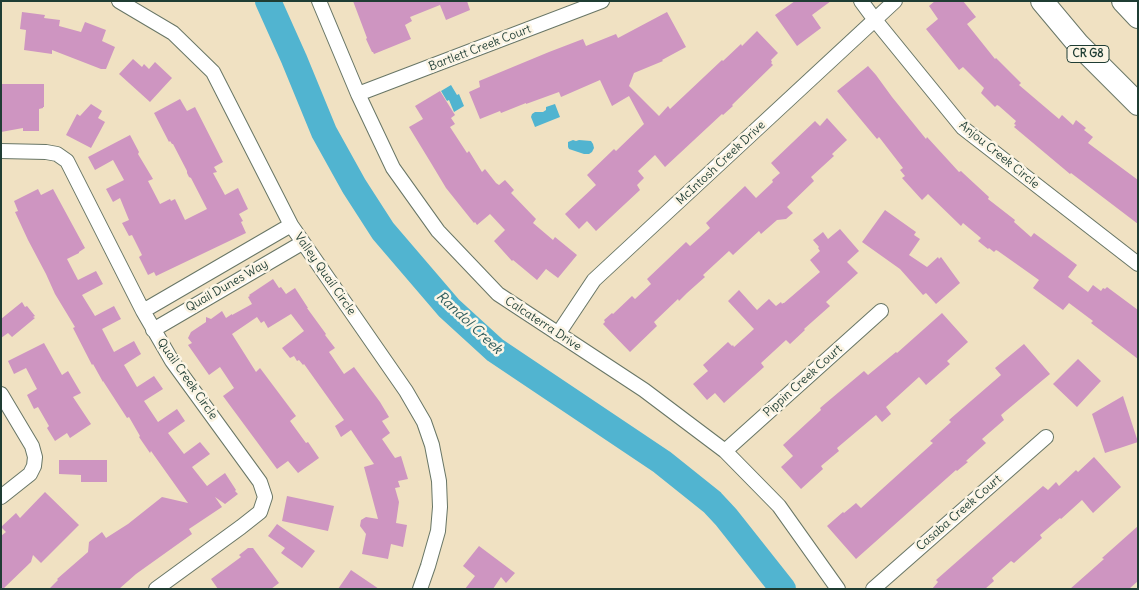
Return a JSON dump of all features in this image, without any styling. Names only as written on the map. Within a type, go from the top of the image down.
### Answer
[{"type":"main road","name":"CR G8","points":[[1042,1],[1078,44],[1138,104]]},
{"type":"main road","points":[[1122,1],[1138,17]]},
{"type":"street","name":"Valley Quail Circle","points":[[119,1],[173,32],[213,72],[291,225],[406,391],[424,422],[432,444],[439,481],[440,507],[438,531],[420,589]]},
{"type":"street","name":"Calcaterra Drive","points":[[319,1],[358,94],[393,168],[438,231],[498,294],[644,390],[725,451],[779,506],[838,589]]},
{"type":"street","name":"Bartlett Creek Court","points":[[358,94],[602,1]]},
{"type":"street","name":"Anjou Creek Circle","points":[[861,1],[963,128],[1138,264]]},
{"type":"street","name":"McIntosh Creek Drive","points":[[558,334],[594,280],[895,1]]},
{"type":"street","name":"Quail Creek Circle","points":[[1,151],[46,152],[57,154],[66,161],[153,330],[172,361],[260,482],[264,498],[260,512],[156,589]]},
{"type":"street","name":"Quail Dunes Way","points":[[143,312],[291,225]]},
{"type":"street","name":"Quail Dunes Way","points":[[153,330],[302,243]]},
{"type":"street","name":"Pippin Creek Court","points":[[725,451],[881,311]]},
{"type":"street","points":[[1,394],[32,446],[35,457],[34,466],[30,474],[1,497]]},
{"type":"street","name":"Casaba Creek Court","points":[[872,589],[1046,437]]},
{"type":"water","points":[[451,85],[457,95],[459,94],[464,106],[454,112],[449,100],[447,101],[441,91]]},
{"type":"water","points":[[555,104],[560,117],[535,127],[531,117],[532,114],[543,112],[546,110],[546,107]]},
{"type":"water","points":[[573,140],[591,141],[594,148],[592,152],[584,154],[569,149],[568,142]]},
{"type":"building","points":[[353,1],[467,1],[470,10],[446,20],[440,5],[410,17],[412,21],[405,25],[411,39],[374,54],[366,39]]},
{"type":"building","points":[[795,1],[831,1],[812,15],[821,28],[797,46],[775,15]]},
{"type":"building","points":[[935,1],[963,1],[976,17],[967,24],[995,59],[1021,83],[1019,85],[1059,119],[1062,115],[1073,125],[1076,120],[1093,137],[1088,143],[1138,180],[1138,224],[1070,174],[1014,127],[1016,121],[999,106],[995,107],[981,93],[984,88],[963,67],[959,70],[926,29],[938,19],[929,6]]},
{"type":"building","points":[[22,12],[45,15],[44,18],[60,20],[59,26],[81,32],[85,22],[106,30],[102,41],[115,47],[106,69],[101,69],[52,50],[52,54],[24,50],[26,30],[20,29]]},
{"type":"building","points":[[667,12],[686,47],[663,61],[634,73],[629,86],[659,116],[668,106],[670,109],[722,60],[741,44],[742,46],[757,31],[778,53],[771,60],[773,65],[733,106],[665,167],[655,155],[638,171],[644,178],[637,185],[640,190],[596,231],[587,221],[579,229],[565,214],[596,185],[587,175],[644,124],[629,96],[612,106],[600,80],[561,97],[559,92],[480,119],[469,92],[480,87],[479,81],[549,52],[583,39],[586,46],[616,34],[618,38]]},
{"type":"building","points":[[133,59],[142,67],[144,64],[149,69],[155,62],[172,78],[150,102],[119,74]]},
{"type":"building","points":[[868,66],[926,139],[927,137],[959,172],[961,171],[989,197],[988,199],[1015,220],[1014,222],[1031,237],[1034,233],[1077,265],[1068,277],[1088,292],[1093,285],[1101,291],[1107,287],[1138,310],[1138,359],[1091,323],[1093,321],[1069,303],[1063,310],[1033,288],[1039,280],[998,251],[994,252],[988,249],[978,241],[981,238],[963,223],[961,226],[928,194],[922,200],[902,178],[905,176],[900,170],[903,168],[879,137],[877,139],[837,91]]},
{"type":"building","points":[[1,84],[44,84],[44,107],[39,109],[39,131],[23,131],[23,128],[1,132]]},
{"type":"building","points":[[440,91],[455,115],[451,118],[455,124],[450,127],[467,153],[469,151],[482,172],[485,169],[499,185],[505,180],[514,190],[511,193],[536,219],[533,223],[553,240],[555,237],[577,255],[558,278],[546,269],[537,280],[512,261],[494,241],[505,230],[490,214],[477,225],[474,223],[446,188],[409,127],[423,119],[415,106]]},
{"type":"building","points":[[180,99],[187,111],[195,107],[223,162],[214,167],[217,172],[213,173],[225,195],[238,188],[248,209],[239,214],[246,233],[156,276],[154,272],[148,275],[139,257],[142,255],[132,235],[129,236],[122,223],[129,220],[120,198],[113,202],[106,189],[124,180],[113,160],[95,170],[88,157],[130,135],[139,152],[138,154],[153,179],[148,181],[160,204],[170,199],[171,201],[175,199],[185,220],[207,209],[173,144],[169,142],[154,113]]},
{"type":"building","points":[[91,104],[102,111],[98,118],[105,122],[91,148],[66,135],[77,114],[80,116]]},
{"type":"building","points":[[827,118],[847,140],[832,154],[834,156],[811,177],[814,181],[787,207],[793,213],[786,219],[777,220],[761,234],[759,231],[733,255],[729,251],[703,275],[705,277],[654,322],[657,326],[630,352],[603,324],[604,320],[632,296],[635,299],[651,284],[647,279],[686,242],[690,246],[710,228],[706,223],[745,186],[756,198],[780,173],[771,163],[815,121],[820,126]]},
{"type":"building","points":[[38,189],[41,195],[53,189],[85,248],[67,259],[78,280],[96,271],[103,284],[82,295],[95,316],[114,306],[121,319],[102,329],[114,352],[134,341],[141,354],[124,365],[137,387],[154,376],[163,389],[144,401],[158,422],[177,409],[185,421],[168,433],[184,454],[200,442],[210,454],[192,467],[207,486],[225,473],[238,494],[225,504],[215,497],[222,507],[189,529],[192,534],[136,574],[119,589],[49,589],[57,579],[88,552],[89,542],[102,532],[106,538],[128,524],[162,497],[188,503],[151,451],[150,453],[129,417],[127,418],[92,365],[73,328],[75,327],[55,294],[28,240],[15,212],[18,211],[14,201]]},
{"type":"building","points":[[885,210],[916,232],[914,235],[920,239],[909,255],[927,267],[938,257],[939,259],[941,257],[960,283],[936,304],[926,293],[923,295],[900,269],[862,242]]},
{"type":"building","points":[[840,229],[859,251],[847,262],[858,273],[826,302],[830,306],[790,344],[786,340],[761,363],[764,367],[724,403],[715,393],[707,400],[693,384],[708,371],[703,365],[728,342],[734,347],[754,329],[728,301],[739,290],[757,310],[769,299],[776,306],[781,302],[782,304],[784,303],[820,272],[810,260],[820,251],[813,240],[823,232],[828,239]]},
{"type":"building","points":[[273,279],[286,294],[295,288],[335,348],[329,352],[344,374],[354,367],[389,417],[382,421],[390,433],[382,439],[395,458],[401,456],[408,479],[398,481],[400,487],[395,488],[399,502],[396,523],[407,525],[403,547],[391,544],[388,559],[362,554],[366,534],[360,526],[361,520],[366,517],[378,519],[364,467],[374,464],[351,430],[341,437],[335,426],[344,420],[304,364],[299,360],[297,361],[294,356],[290,358],[282,348],[304,331],[291,314],[268,328],[264,321],[261,323],[257,317],[232,334],[256,372],[260,368],[296,416],[290,421],[319,458],[298,473],[288,461],[277,469],[223,396],[234,388],[220,367],[209,375],[188,345],[192,343],[188,338],[191,332],[206,322],[206,317],[211,319],[222,311],[226,318],[252,304],[248,297],[249,295]]},
{"type":"building","points":[[22,302],[35,318],[12,337],[8,333],[1,338],[1,319]]},
{"type":"building","points":[[942,313],[968,342],[947,361],[950,364],[926,385],[919,377],[886,407],[891,414],[882,422],[876,415],[837,448],[839,451],[821,466],[823,469],[801,489],[781,467],[793,456],[783,445],[821,410],[820,408],[864,371],[868,375],[897,353]]},
{"type":"building","points":[[44,343],[62,375],[68,371],[81,393],[73,397],[91,424],[70,438],[67,433],[55,441],[38,407],[34,409],[27,395],[37,389],[26,368],[14,374],[8,361]]},
{"type":"building","points":[[1024,344],[1050,374],[1001,415],[1004,420],[982,439],[986,443],[966,461],[968,462],[956,470],[856,559],[827,526],[856,503],[861,508],[933,443],[930,441],[951,422],[949,420],[1001,375],[995,368]]},
{"type":"building","points":[[1078,359],[1101,381],[1077,407],[1053,384]]},
{"type":"building","points":[[1123,396],[1138,442],[1105,453],[1092,414]]},
{"type":"building","points":[[1094,457],[1121,487],[1093,513],[1082,500],[1040,535],[1042,538],[1014,563],[1011,561],[992,578],[994,581],[985,589],[932,589],[938,582],[936,580],[1043,486],[1048,490],[1056,482],[1059,486]]},
{"type":"building","points":[[59,460],[107,460],[107,482],[81,482],[81,475],[59,474]]},
{"type":"building","points":[[45,492],[79,525],[41,563],[33,555],[31,562],[1,589],[1,536],[6,532],[1,527],[16,513],[20,518]]},
{"type":"building","points":[[287,496],[334,506],[328,531],[282,521]]},
{"type":"building","points":[[277,524],[315,551],[302,568],[281,553],[285,548],[268,536]]},
{"type":"building","points":[[1138,526],[1138,581],[1129,589],[1070,589],[1104,559],[1102,558]]},
{"type":"building","points":[[479,546],[515,573],[506,583],[501,577],[493,589],[465,589],[475,576],[463,566]]},
{"type":"building","points":[[248,548],[253,548],[279,583],[271,589],[218,589],[211,579],[241,557],[239,555]]},
{"type":"building","points":[[351,570],[379,589],[338,589]]},
{"type":"waterway","name":"Randol Creek","points":[[268,1],[324,132],[354,186],[383,231],[449,308],[495,350],[662,462],[712,502],[783,589]]}]
